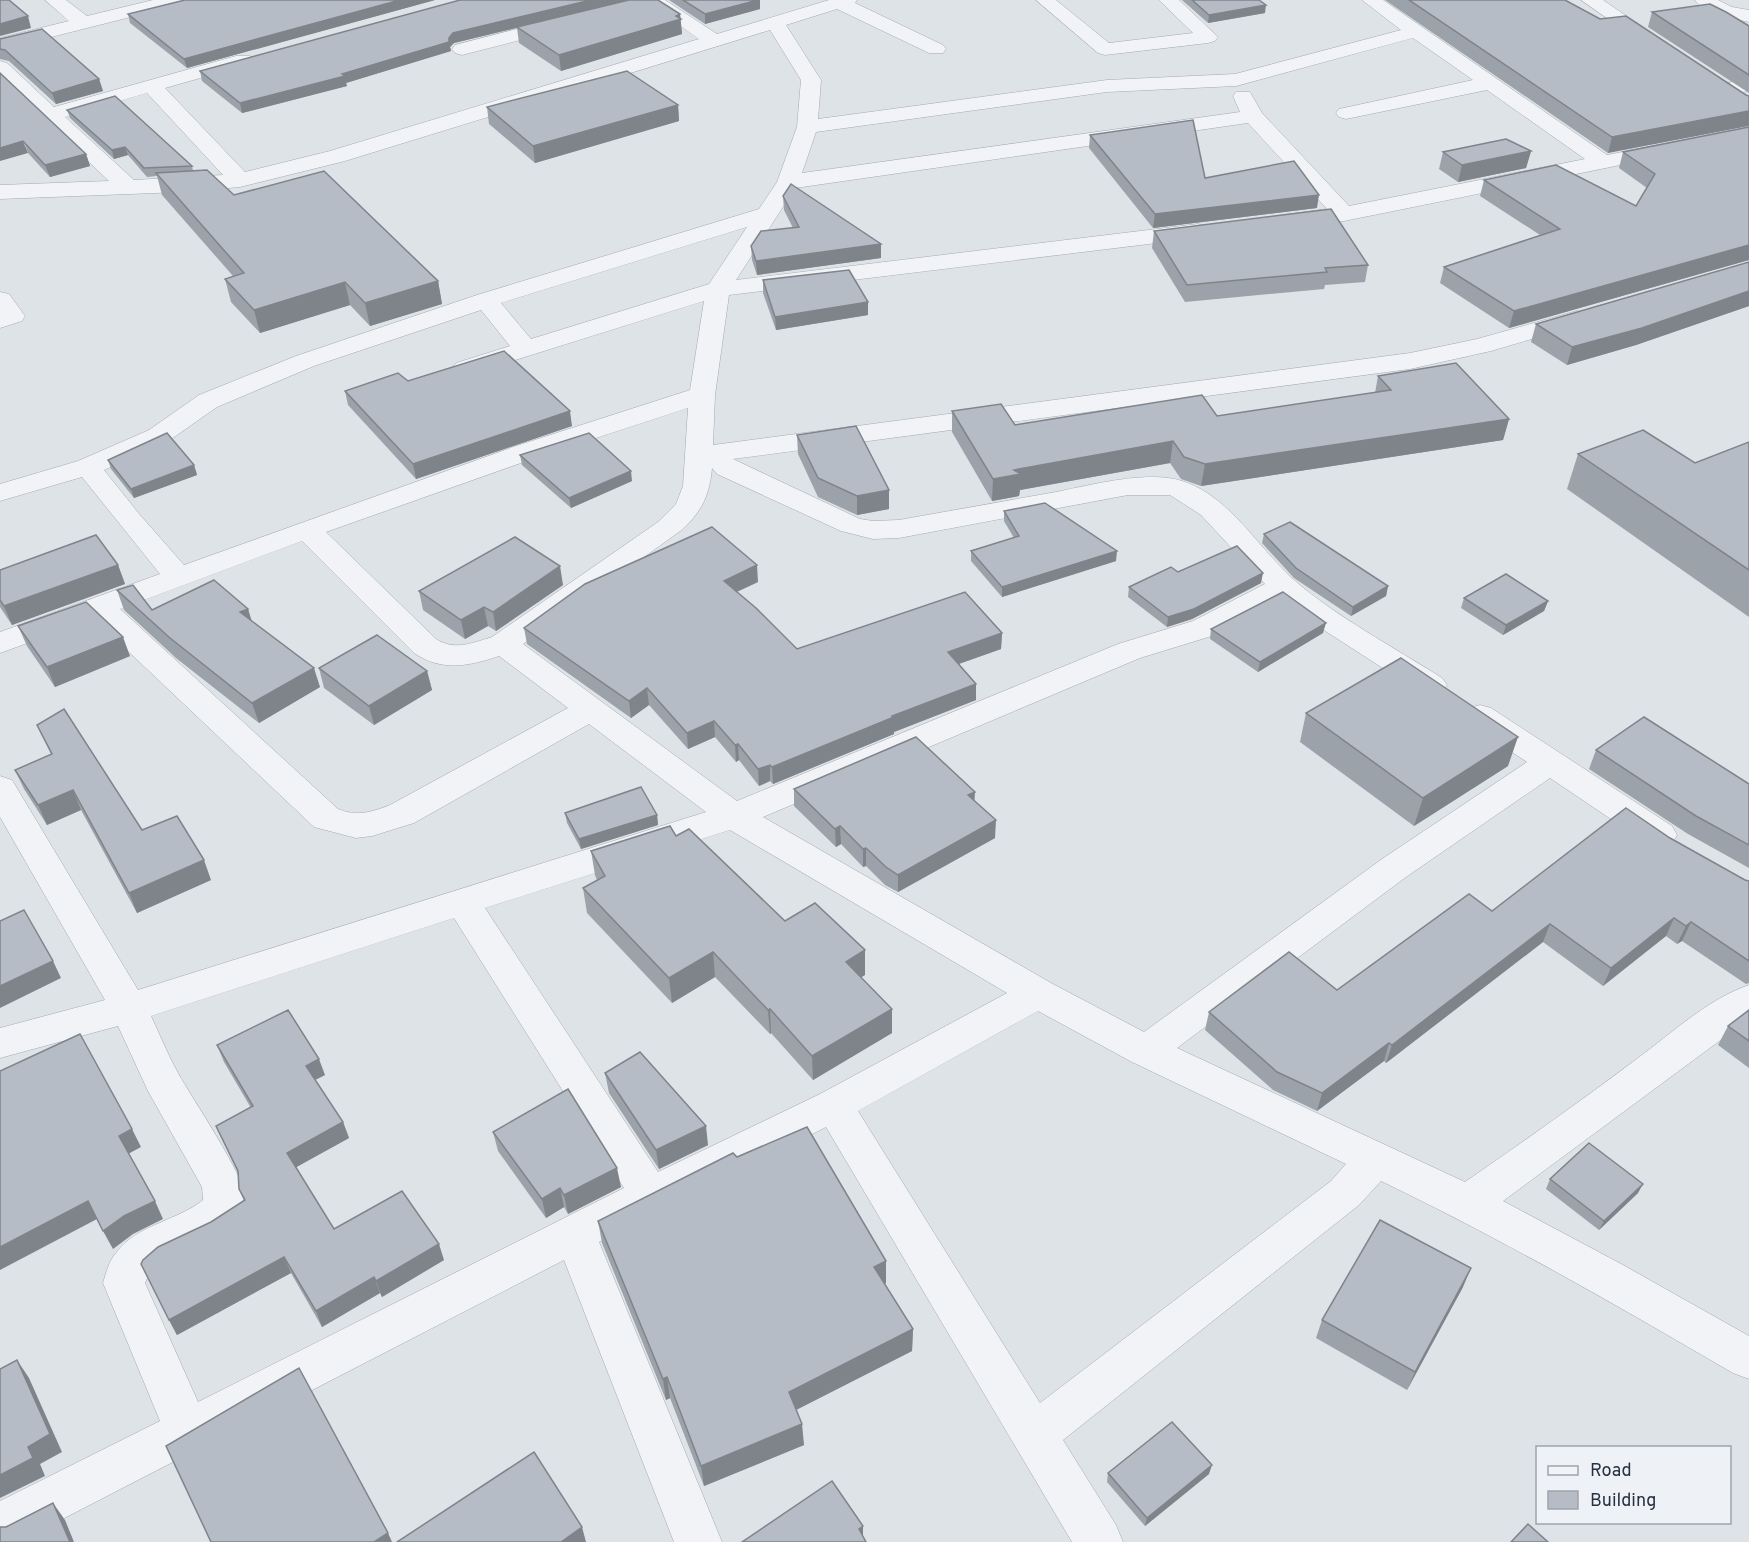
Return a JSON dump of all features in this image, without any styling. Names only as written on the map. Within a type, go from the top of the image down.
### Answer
[{"type":"street","points":[[54,0],[84,23]]},
{"type":"street","points":[[0,44],[175,0]]},
{"type":"street","points":[[1045,0],[1105,49],[1208,37],[1168,0]]},
{"type":"street","points":[[1371,0],[1602,161]]},
{"type":"street","points":[[1590,0],[1667,51]]},
{"type":"street","points":[[1704,0],[1727,12],[1749,16]]},
{"type":"street","points":[[632,7],[653,1],[715,41]]},
{"type":"street","points":[[0,192],[181,185],[240,180],[337,156],[843,1],[936,49]]},
{"type":"street","points":[[462,49],[574,21]]},
{"type":"street","points":[[307,530],[425,646],[437,654],[469,655],[503,644],[668,528],[687,511],[694,500],[705,454],[702,395],[718,289],[788,182],[807,127],[811,80],[775,23]]},
{"type":"street","points":[[807,127],[1107,86],[1236,80],[1415,32]]},
{"type":"street","points":[[52,114],[263,55]]},
{"type":"street","points":[[0,67],[127,186]]},
{"type":"street","points":[[1705,76],[1749,105]]},
{"type":"street","points":[[1236,80],[1253,116],[1344,214]]},
{"type":"street","points":[[1346,113],[1490,83]]},
{"type":"street","points":[[150,85],[240,180]]},
{"type":"street","points":[[1724,89],[1749,85]]},
{"type":"street","points":[[788,182],[1253,116]]},
{"type":"street","points":[[1273,222],[1344,214],[1749,133]]},
{"type":"street","points":[[0,494],[88,467],[158,436],[189,412],[231,390],[305,361],[486,300],[767,214]]},
{"type":"street","points":[[448,373],[718,289],[1214,229]]},
{"type":"street","points":[[0,299],[13,316],[0,321]]},
{"type":"street","points":[[486,300],[525,348]]},
{"type":"street","points":[[705,454],[1410,362],[1482,346],[1604,310]]},
{"type":"street","points":[[0,643],[307,530],[598,428],[702,395]]},
{"type":"street","points":[[705,454],[727,468],[851,525],[873,530],[899,529],[1128,487],[1174,487],[1190,494],[1210,509],[1283,586],[1312,609],[1685,851]]},
{"type":"street","points":[[88,467],[129,522],[180,578]]},
{"type":"street","points":[[0,1043],[129,1008],[734,816],[1129,651],[1204,628],[1283,586]]},
{"type":"street","points":[[99,607],[326,818],[345,827],[369,826],[402,814],[591,709]]},
{"type":"street","points":[[503,644],[734,816],[1038,993],[1146,1051],[1468,1203],[1608,1278],[1749,1359]]},
{"type":"street","points":[[1146,1051],[1394,868],[1551,762]]},
{"type":"street","points":[[0,788],[129,1008],[162,1080],[221,1183],[224,1202],[210,1218],[140,1254],[125,1273],[124,1283],[188,1432]]},
{"type":"street","points":[[462,902],[650,1195]]},
{"type":"street","points":[[0,1526],[650,1195],[834,1105],[1038,993]]},
{"type":"street","points":[[1468,1203],[1559,1139],[1713,1023],[1749,1000]]},
{"type":"street","points":[[834,1105],[1099,1542]]},
{"type":"street","points":[[1034,1435],[1345,1193],[1376,1159]]},
{"type":"street","points":[[575,1235],[698,1542]]},
{"type":"building","points":[[0,0],[9,0],[28,16],[0,24]]},
{"type":"building","points":[[185,0],[400,0],[184,59],[128,14]]},
{"type":"building","points":[[460,0],[591,0],[453,33],[449,42],[342,74],[345,76],[240,103],[200,71]]},
{"type":"building","points":[[629,0],[658,0],[680,14],[676,16],[681,19],[559,55],[517,27]]},
{"type":"building","points":[[683,0],[758,0],[705,14]]},
{"type":"building","points":[[1192,0],[1259,0],[1266,5],[1209,15]]},
{"type":"building","points":[[1409,0],[1565,0],[1600,19],[1626,16],[1749,96],[1749,111],[1612,137]]},
{"type":"building","points":[[1710,4],[1749,26],[1749,75],[1652,12]]},
{"type":"building","points":[[42,29],[99,79],[52,93],[5,50],[0,49],[0,39]]},
{"type":"building","points":[[627,71],[678,105],[533,146],[487,107]]},
{"type":"building","points":[[0,73],[86,154],[45,165],[23,141],[0,148]]},
{"type":"building","points":[[115,96],[192,166],[144,168],[125,147],[112,150],[67,110]]},
{"type":"building","points":[[1193,120],[1205,178],[1294,161],[1319,195],[1155,214],[1090,135]]},
{"type":"building","points":[[1749,127],[1749,245],[1514,311],[1444,267],[1560,229],[1484,180],[1556,165],[1636,206],[1655,174],[1623,152]]},
{"type":"building","points":[[1506,139],[1531,151],[1462,165],[1443,152]]},
{"type":"building","points":[[207,170],[234,195],[324,171],[438,281],[365,303],[345,282],[254,310],[225,279],[244,273],[156,173]]},
{"type":"building","points":[[791,184],[881,244],[756,261],[751,246],[761,231],[799,227],[783,196]]},
{"type":"building","points":[[1331,209],[1368,265],[1325,268],[1327,272],[1187,285],[1154,231]]},
{"type":"building","points":[[1749,262],[1749,291],[1642,328],[1572,347],[1536,324]]},
{"type":"building","points":[[849,270],[868,302],[775,317],[763,280]]},
{"type":"building","points":[[504,351],[570,411],[413,464],[345,391],[398,373],[408,381]]},
{"type":"building","points":[[1456,363],[1509,419],[1205,464],[1184,457],[1173,441],[1014,470],[1021,474],[993,479],[952,411],[1001,404],[1015,425],[1202,395],[1217,416],[1391,390],[1378,376]]},
{"type":"building","points":[[856,426],[889,490],[857,496],[818,478],[797,435]]},
{"type":"building","points":[[1643,430],[1695,463],[1749,442],[1749,570],[1578,454]]},
{"type":"building","points":[[167,433],[194,465],[131,489],[108,460]]},
{"type":"building","points":[[589,433],[631,471],[569,498],[520,455]]},
{"type":"building","points":[[1045,503],[1117,551],[1002,587],[971,551],[1019,536],[1004,511]]},
{"type":"building","points":[[1290,522],[1388,586],[1353,607],[1296,568],[1264,534]]},
{"type":"building","points":[[712,527],[757,565],[724,581],[756,608],[797,649],[965,592],[1002,633],[948,652],[976,684],[892,716],[894,717],[772,767],[770,765],[758,769],[738,744],[735,745],[714,721],[687,733],[647,688],[629,701],[524,628],[585,584]]},
{"type":"building","points":[[96,535],[118,565],[4,606],[0,600],[0,570]]},
{"type":"building","points":[[515,537],[560,566],[493,612],[484,607],[461,620],[419,591]]},
{"type":"building","points":[[1237,546],[1263,573],[1194,609],[1168,617],[1129,587],[1171,567],[1178,572]]},
{"type":"building","points":[[1506,574],[1548,601],[1506,625],[1464,598]]},
{"type":"building","points":[[214,580],[248,609],[240,612],[314,668],[252,703],[170,638],[117,590],[133,585],[152,610]]},
{"type":"building","points":[[1283,592],[1326,623],[1260,662],[1211,629]]},
{"type":"building","points":[[86,602],[123,637],[47,667],[18,626]]},
{"type":"building","points":[[377,635],[427,671],[369,706],[319,668]]},
{"type":"building","points":[[1401,658],[1518,737],[1423,798],[1306,713]]},
{"type":"building","points":[[64,709],[142,830],[177,816],[204,860],[129,893],[73,790],[38,805],[15,770],[52,754],[37,725]]},
{"type":"building","points":[[1644,717],[1749,784],[1749,845],[1696,816],[1596,750]]},
{"type":"building","points":[[916,737],[975,792],[968,795],[996,820],[898,875],[866,848],[863,849],[840,826],[835,829],[794,789]]},
{"type":"building","points":[[641,787],[657,815],[579,839],[565,813]]},
{"type":"building","points":[[1626,808],[1670,838],[1749,881],[1749,961],[1691,922],[1686,926],[1674,918],[1611,968],[1550,924],[1392,1045],[1389,1043],[1322,1093],[1277,1072],[1209,1012],[1289,952],[1337,990],[1469,894],[1492,911]]},
{"type":"building","points":[[670,826],[676,836],[689,829],[785,921],[815,903],[865,950],[846,962],[892,1009],[812,1056],[770,1009],[768,1010],[713,952],[669,978],[583,888],[605,876],[591,851]]},
{"type":"building","points":[[24,910],[53,961],[0,986],[0,921]]},
{"type":"building","points":[[288,1010],[319,1059],[306,1066],[343,1122],[287,1153],[334,1229],[402,1191],[439,1244],[376,1281],[374,1277],[316,1311],[284,1257],[169,1320],[141,1264],[143,1260],[158,1247],[211,1222],[245,1200],[239,1189],[238,1171],[216,1126],[253,1106],[217,1045]]},
{"type":"building","points":[[1749,1010],[1749,1041],[1728,1026]]},
{"type":"building","points":[[80,1034],[132,1129],[119,1136],[155,1201],[124,1216],[103,1231],[88,1201],[0,1247],[0,1071]]},
{"type":"building","points":[[640,1052],[706,1126],[656,1150],[605,1073]]},
{"type":"building","points":[[568,1089],[617,1168],[564,1195],[560,1188],[542,1199],[493,1132]]},
{"type":"building","points":[[807,1127],[886,1261],[874,1267],[913,1329],[789,1392],[802,1424],[701,1466],[667,1377],[663,1379],[598,1221],[733,1153],[737,1157]]},
{"type":"building","points":[[1589,1143],[1643,1184],[1604,1221],[1550,1179]]},
{"type":"building","points":[[1380,1220],[1471,1268],[1415,1372],[1322,1320]]},
{"type":"building","points":[[17,1360],[50,1434],[28,1447],[33,1458],[0,1475],[0,1369]]},
{"type":"building","points":[[299,1368],[388,1533],[374,1542],[211,1542],[166,1446]]},
{"type":"building","points":[[1172,1422],[1212,1465],[1147,1518],[1108,1473]]},
{"type":"building","points":[[534,1452],[582,1527],[561,1542],[397,1542]]},
{"type":"building","points":[[832,1481],[863,1526],[859,1529],[866,1542],[742,1542]]},
{"type":"building","points":[[53,1503],[70,1542],[0,1542],[0,1527],[6,1527]]},
{"type":"building","points":[[1528,1524],[1548,1542],[1511,1542]]}]
